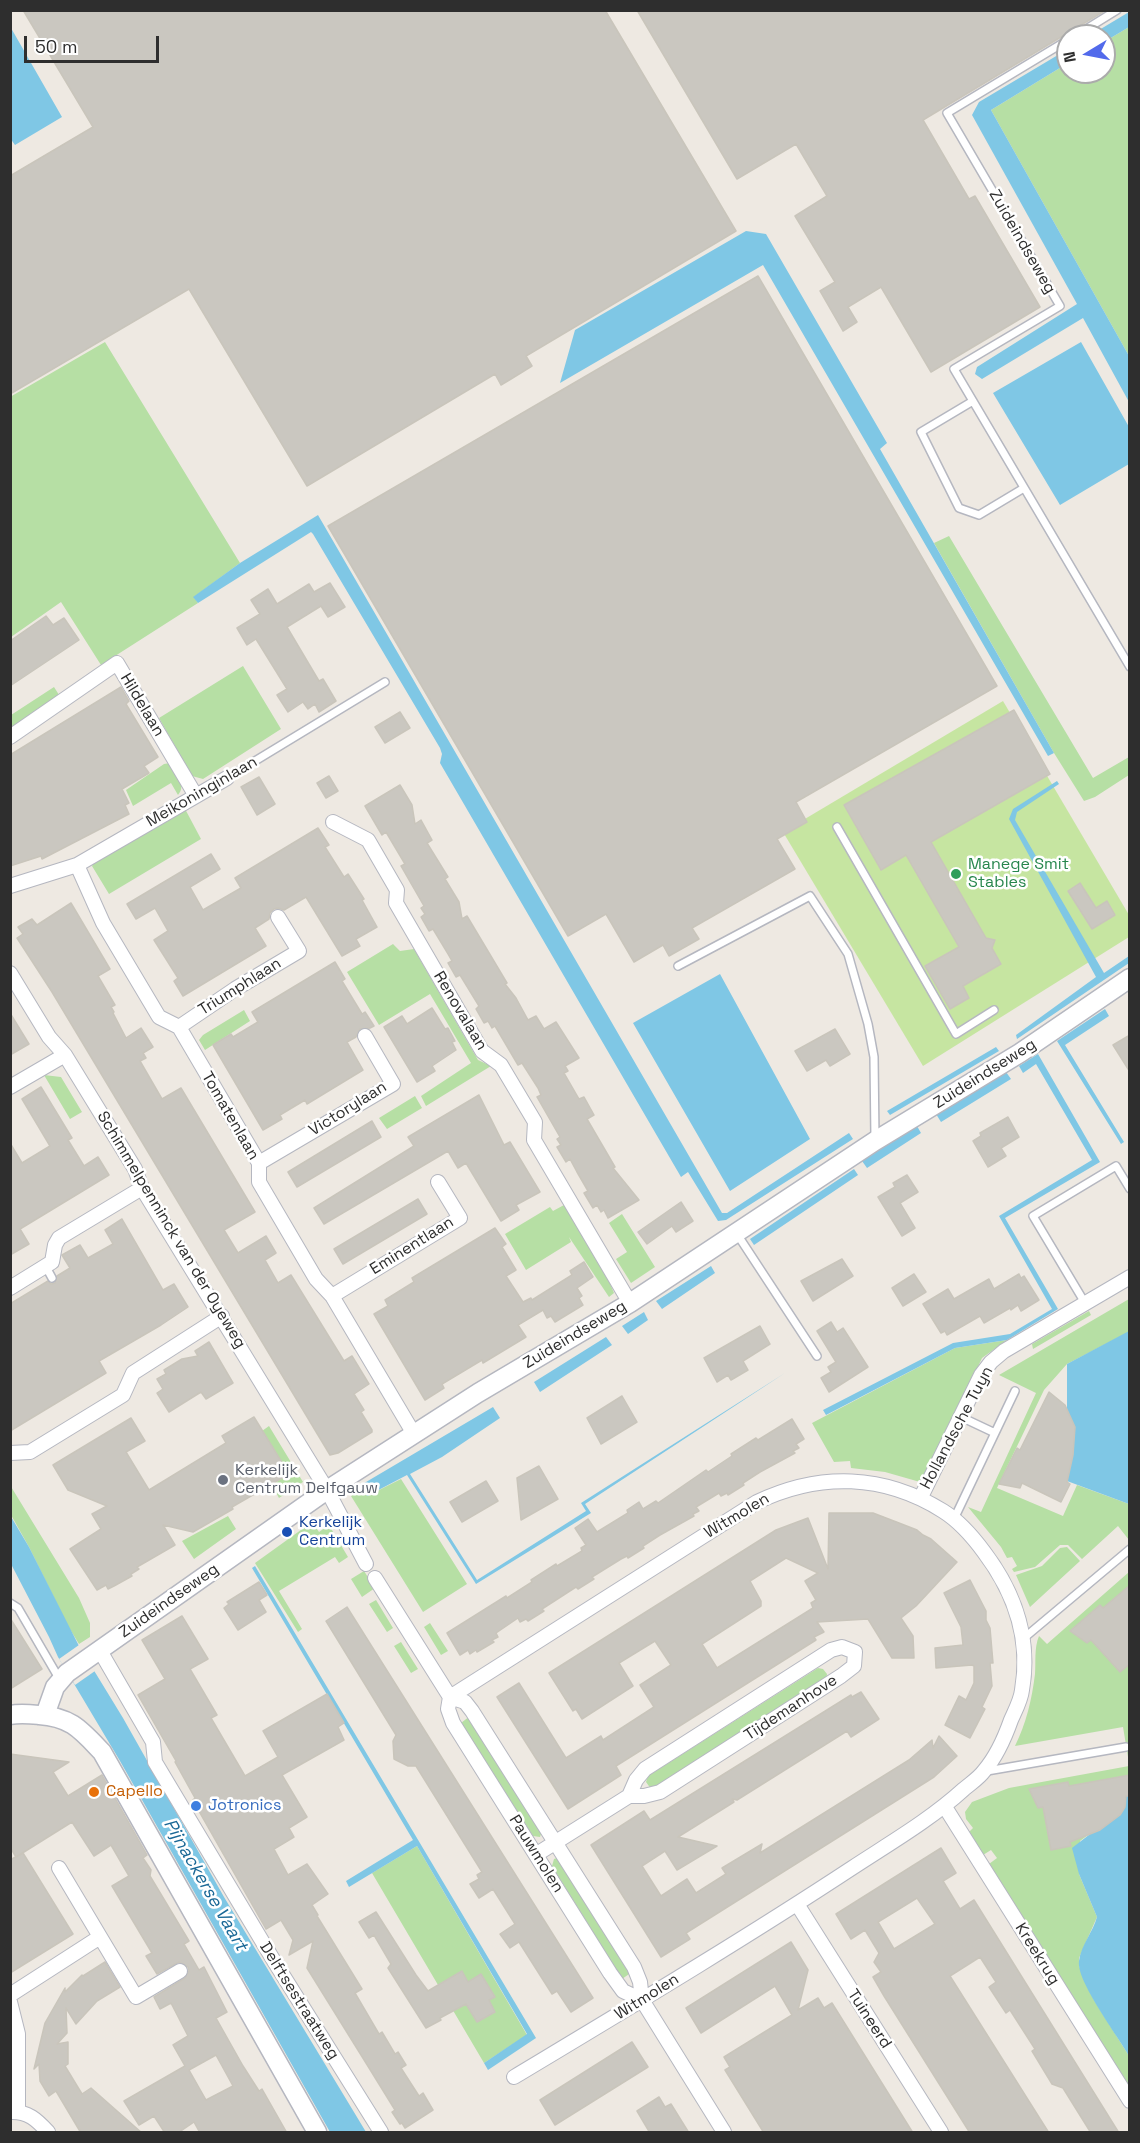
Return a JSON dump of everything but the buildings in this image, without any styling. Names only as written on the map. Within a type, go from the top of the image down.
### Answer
[{"type":"street","name":"Hildelaan","points":[[10,737],[117,663],[196,796]]},
{"type":"street","name":"Meikoninginlaan","points":[[10,886],[77,865],[226,778]]},
{"type":"street","name":"Renovalaan","points":[[333,822],[368,840],[397,890],[396,903],[482,1051],[501,1065],[535,1122],[534,1140],[630,1303]]},
{"type":"street","name":"Tomatenlaan","points":[[77,865],[103,923],[159,1017],[178,1027],[259,1163],[259,1182],[316,1279],[332,1296],[414,1434]]},
{"type":"street","name":"Triumphlaan","points":[[178,1027],[235,989],[299,951],[278,917]]},
{"type":"street","name":"Schimmelpenninck van der Oyeweg","points":[[10,973],[49,1037],[65,1055],[135,1168],[142,1188],[327,1490]]},
{"type":"street","name":"Zuideindseweg","points":[[64,1676],[327,1490],[478,1393],[630,1303],[875,1141],[1020,1053],[1130,978]]},
{"type":"street","name":"Victorylaan","points":[[259,1163],[393,1084],[365,1036]]},
{"type":"street","points":[[10,1087],[65,1055]]},
{"type":"street","name":"Eminentlaan","points":[[332,1296],[459,1218],[438,1182]]},
{"type":"street","points":[[10,1288],[49,1273],[55,1245],[59,1238],[142,1188]]},
{"type":"street","name":"Hollandsche Tuyn","points":[[921,1497],[981,1375],[991,1362],[1004,1351],[1130,1277]]},
{"type":"street","points":[[11,1454],[30,1452],[123,1395],[133,1373],[222,1316]]},
{"type":"street","name":"Witmolen","points":[[450,1696],[747,1508],[772,1495],[826,1482],[860,1481],[885,1485],[921,1497],[954,1519],[974,1539],[1002,1576],[1016,1606],[1023,1639],[1022,1692],[1005,1736],[985,1771],[945,1807],[797,1904],[514,2077]]},
{"type":"street","points":[[327,1490],[366,1564]]},
{"type":"street","name":"Pauwmolen","points":[[375,1578],[450,1696],[465,1702],[472,1711],[557,1842],[634,1967],[640,1982],[642,2000],[724,2133]]},
{"type":"street","name":"Tijdemanhove","points":[[537,1854],[629,1796],[644,1796],[660,1792],[841,1676],[854,1666],[855,1652],[842,1647],[822,1657],[645,1769],[636,1780],[629,1796]]},
{"type":"street","name":"Delftsestraatweg","points":[[93,1654],[153,1742],[155,1762],[274,1961],[381,2133]]},
{"type":"street","points":[[45,1715],[52,1693],[64,1676]]},
{"type":"street","name":"Pauwmolen","points":[[450,1696],[448,1709],[453,1723],[610,1973],[623,1991],[642,2000]]},
{"type":"street","points":[[10,1715],[19,1713],[55,1716],[72,1723],[102,1752],[317,2133]]},
{"type":"street","name":"Kreekrug","points":[[945,1807],[1130,2101]]},
{"type":"street","points":[[60,1868],[136,1997],[180,1971]]},
{"type":"street","name":"Tuineerd","points":[[797,1904],[941,2133]]},
{"type":"street","points":[[10,1995],[100,1937]]},
{"type":"street","points":[[10,2002],[18,2034],[14,2112],[31,2115],[48,2133]]},
{"type":"lane","points":[[1094,24],[1117,10]]},
{"type":"lane","name":"Zuideindseweg","points":[[1056,47],[947,113],[1060,306],[954,369],[1130,667]]},
{"type":"lane","points":[[973,401],[921,432],[959,508],[979,515],[1024,488]]},
{"type":"lane","name":"Meikoninginlaan","points":[[226,778],[385,682]]},
{"type":"lane","points":[[837,827],[956,1034],[994,1010]]},
{"type":"lane","points":[[678,966],[810,896],[848,954],[868,1024],[874,1057],[875,1141]]},
{"type":"lane","points":[[1085,1303],[1033,1216],[1116,1166],[1130,1189]]},
{"type":"lane","points":[[735,1232],[817,1356]]},
{"type":"lane","points":[[954,1519],[1015,1390]]},
{"type":"lane","points":[[960,1417],[995,1433]]},
{"type":"lane","points":[[1023,1639],[1130,1549]]},
{"type":"lane","points":[[10,1604],[18,1608],[64,1676]]},
{"type":"lane","points":[[985,1771],[1126,1747]]},
{"type":"green space","points":[[1129,27],[1129,356],[991,110],[1056,70],[1056,84],[1116,84],[1116,35]]},
{"type":"green space","points":[[105,342],[240,563],[194,597],[198,603],[101,665],[61,602],[11,637],[10,397]]},
{"type":"green space","points":[[949,536],[1093,778],[1129,757],[1129,775],[1095,797],[1084,801],[1054,753],[934,543]]},
{"type":"green space","points":[[243,666],[281,729],[203,779],[192,776],[159,718]]},
{"type":"green space","points":[[54,687],[61,698],[11,731],[11,715]]},
{"type":"green space","name":"Manege Smit Stables","points":[[1003,701],[1129,915],[1129,937],[923,1066],[783,832]]},
{"type":"green space","points":[[170,763],[181,783],[178,795],[171,783],[133,806],[126,790],[164,764]]},
{"type":"green space","points":[[184,807],[201,839],[109,894],[92,866],[95,861]]},
{"type":"green space","points":[[393,944],[400,951],[414,949],[478,1060],[491,1066],[426,1106],[421,1096],[471,1063],[430,994],[379,1025],[347,972]]},
{"type":"green space","points":[[244,1010],[250,1021],[205,1050],[199,1040],[203,1035]]},
{"type":"green space","points":[[44,1075],[61,1077],[82,1112],[70,1119]]},
{"type":"green space","points":[[415,1096],[422,1108],[387,1129],[379,1118]]},
{"type":"green space","points":[[564,1205],[609,1281],[614,1293],[609,1297],[569,1237],[571,1242],[526,1270],[505,1234],[550,1207],[553,1211]]},
{"type":"green space","points":[[622,1214],[655,1267],[631,1283],[616,1259],[627,1252],[609,1223]]},
{"type":"green space","points":[[1129,1299],[1129,1332],[1067,1364],[1044,1390],[997,1488],[1063,1516],[1077,1485],[1129,1504],[1129,1540],[1118,1526],[1082,1559],[1068,1545],[1060,1545],[1035,1567],[1014,1572],[1012,1569],[1017,1566],[1012,1557],[1007,1558],[1001,1547],[968,1507],[981,1512],[1036,1393],[999,1375]]},
{"type":"green space","points":[[1089,1311],[1091,1315],[1033,1349],[1032,1344]]},
{"type":"green space","points":[[1007,1340],[982,1358],[928,1473],[920,1482],[885,1472],[851,1468],[850,1461],[834,1462],[812,1423],[955,1348]]},
{"type":"green space","points":[[269,1426],[303,1482],[279,1498],[272,1485],[289,1474],[262,1431]]},
{"type":"green space","points":[[401,1479],[467,1584],[423,1612],[351,1496],[363,1489],[367,1496]]},
{"type":"green space","points":[[10,1485],[79,1598],[90,1623],[90,1637],[79,1644],[11,1515]]},
{"type":"green space","points":[[228,1516],[236,1529],[194,1559],[182,1541]]},
{"type":"green space","points":[[312,1522],[319,1532],[329,1525],[348,1557],[339,1563],[335,1557],[279,1591],[302,1629],[298,1632],[255,1563]]},
{"type":"green space","points":[[1067,1547],[1080,1561],[1030,1607],[1016,1575],[1042,1566],[1060,1548]]},
{"type":"green space","points":[[364,1571],[375,1588],[362,1597],[351,1579]]},
{"type":"green space","points":[[1129,1572],[1129,1763],[1123,1727],[1015,1746],[1030,1702],[1039,1636],[1047,1644]]},
{"type":"green space","points":[[376,1600],[393,1628],[387,1632],[369,1604]]},
{"type":"green space","points":[[430,1623],[448,1651],[441,1655],[424,1627]]},
{"type":"green space","points":[[401,1642],[418,1669],[411,1673],[394,1646]]},
{"type":"green space","points":[[818,1668],[823,1669],[827,1674],[826,1681],[657,1789],[651,1789],[646,1782],[648,1776]]},
{"type":"green space","points":[[470,1716],[542,1831],[540,1837],[533,1836],[461,1723]]},
{"type":"green space","points":[[1129,1766],[1129,1791],[1116,1814],[1080,1841],[1079,1874],[1097,1917],[1079,1958],[1079,1966],[1094,2000],[1129,2056],[1129,2089],[989,1864],[997,1858],[991,1850],[983,1855],[969,1832],[973,1828],[966,1819],[965,1812],[972,1802],[1009,1788]]},
{"type":"green space","points":[[417,1846],[527,2035],[484,2063],[372,1873]]},
{"type":"green space","points":[[557,1858],[632,1972],[622,1979],[552,1866],[554,1859]]},
{"type":"water","points":[[1129,12],[1129,27],[1116,35],[1116,24],[1109,24]]},
{"type":"water","points":[[11,28],[62,117],[15,145],[10,138]]},
{"type":"water","points":[[1056,56],[1056,70],[991,110],[1129,356],[1129,402],[1083,318],[982,379],[975,374],[977,367],[1077,304],[972,115],[979,102]]},
{"type":"water","points":[[746,231],[766,234],[887,443],[880,449],[1054,753],[1048,756],[763,265],[560,383],[575,330]]},
{"type":"water","points":[[1081,342],[1129,427],[1129,464],[1060,505],[993,393]]},
{"type":"water","points":[[318,515],[722,1213],[727,1213],[849,1133],[853,1139],[726,1220],[718,1221],[688,1172],[681,1177],[440,763],[442,754],[440,748],[313,534],[311,532],[198,603],[193,597],[240,563]]},
{"type":"water","points":[[1057,781],[1059,784],[1017,812],[1015,820],[1104,973],[1129,956],[1129,963],[1017,1039],[1016,1035],[1096,977],[1009,819],[1013,809]]},
{"type":"water","points":[[720,974],[810,1139],[730,1191],[633,1023]]},
{"type":"water","points":[[1105,1009],[1109,1016],[1065,1045],[1124,1142],[1121,1144],[1057,1041]]},
{"type":"water","points":[[996,1047],[999,1051],[890,1115],[887,1111]]},
{"type":"water","points":[[1038,1054],[1100,1162],[1005,1218],[1058,1309],[1007,1340],[955,1348],[826,1415],[823,1410],[953,1343],[1010,1334],[1052,1309],[999,1216],[1092,1160],[1036,1064],[1023,1073],[1019,1066]]},
{"type":"water","points":[[1006,1072],[1011,1079],[941,1122],[936,1114]]},
{"type":"water","points":[[917,1126],[921,1133],[867,1168],[862,1161]]},
{"type":"water","points":[[854,1169],[858,1175],[754,1245],[750,1239]]},
{"type":"water","points":[[711,1266],[715,1273],[662,1309],[656,1301]]},
{"type":"water","points":[[644,1312],[648,1320],[628,1334],[622,1326]]},
{"type":"water","points":[[1129,1331],[1129,1504],[1067,1481],[1067,1364]]},
{"type":"water","points":[[606,1337],[612,1345],[540,1392],[534,1382]]},
{"type":"water","points":[[785,1373],[585,1504],[591,1513],[476,1584],[407,1475],[367,1496],[361,1485],[493,1407],[500,1418],[442,1457],[410,1474],[477,1580],[586,1511],[581,1503]]},
{"type":"water","name":"Pijnackerse Vaart","points":[[10,1515],[29,1547],[79,1646],[123,1718],[224,1897],[366,2132],[330,2132],[120,1761],[58,1657],[11,1564]]},
{"type":"water","points":[[255,1566],[536,2038],[488,2070],[484,2063],[527,2034],[417,1846],[349,1887],[346,1881],[413,1840],[252,1568]]},
{"type":"water","points":[[1129,1791],[1129,2056],[1091,1995],[1080,1970],[1080,1955],[1097,1917],[1079,1874],[1072,1848],[1116,1814]]},
{"type":"pier","points":[[79,1645],[95,1671],[75,1685],[59,1659]]},
{"type":"place","name":"Manege Smit Stables","points":[[956,874]]},
{"type":"place","name":"Kerkelijk Centrum Delfgauw","points":[[223,1480]]},
{"type":"place","name":"Kerkelijk Centrum","points":[[287,1532]]},
{"type":"place","name":"Capello","points":[[94,1792]]},
{"type":"place","name":"Jotronics","points":[[196,1806]]}]
